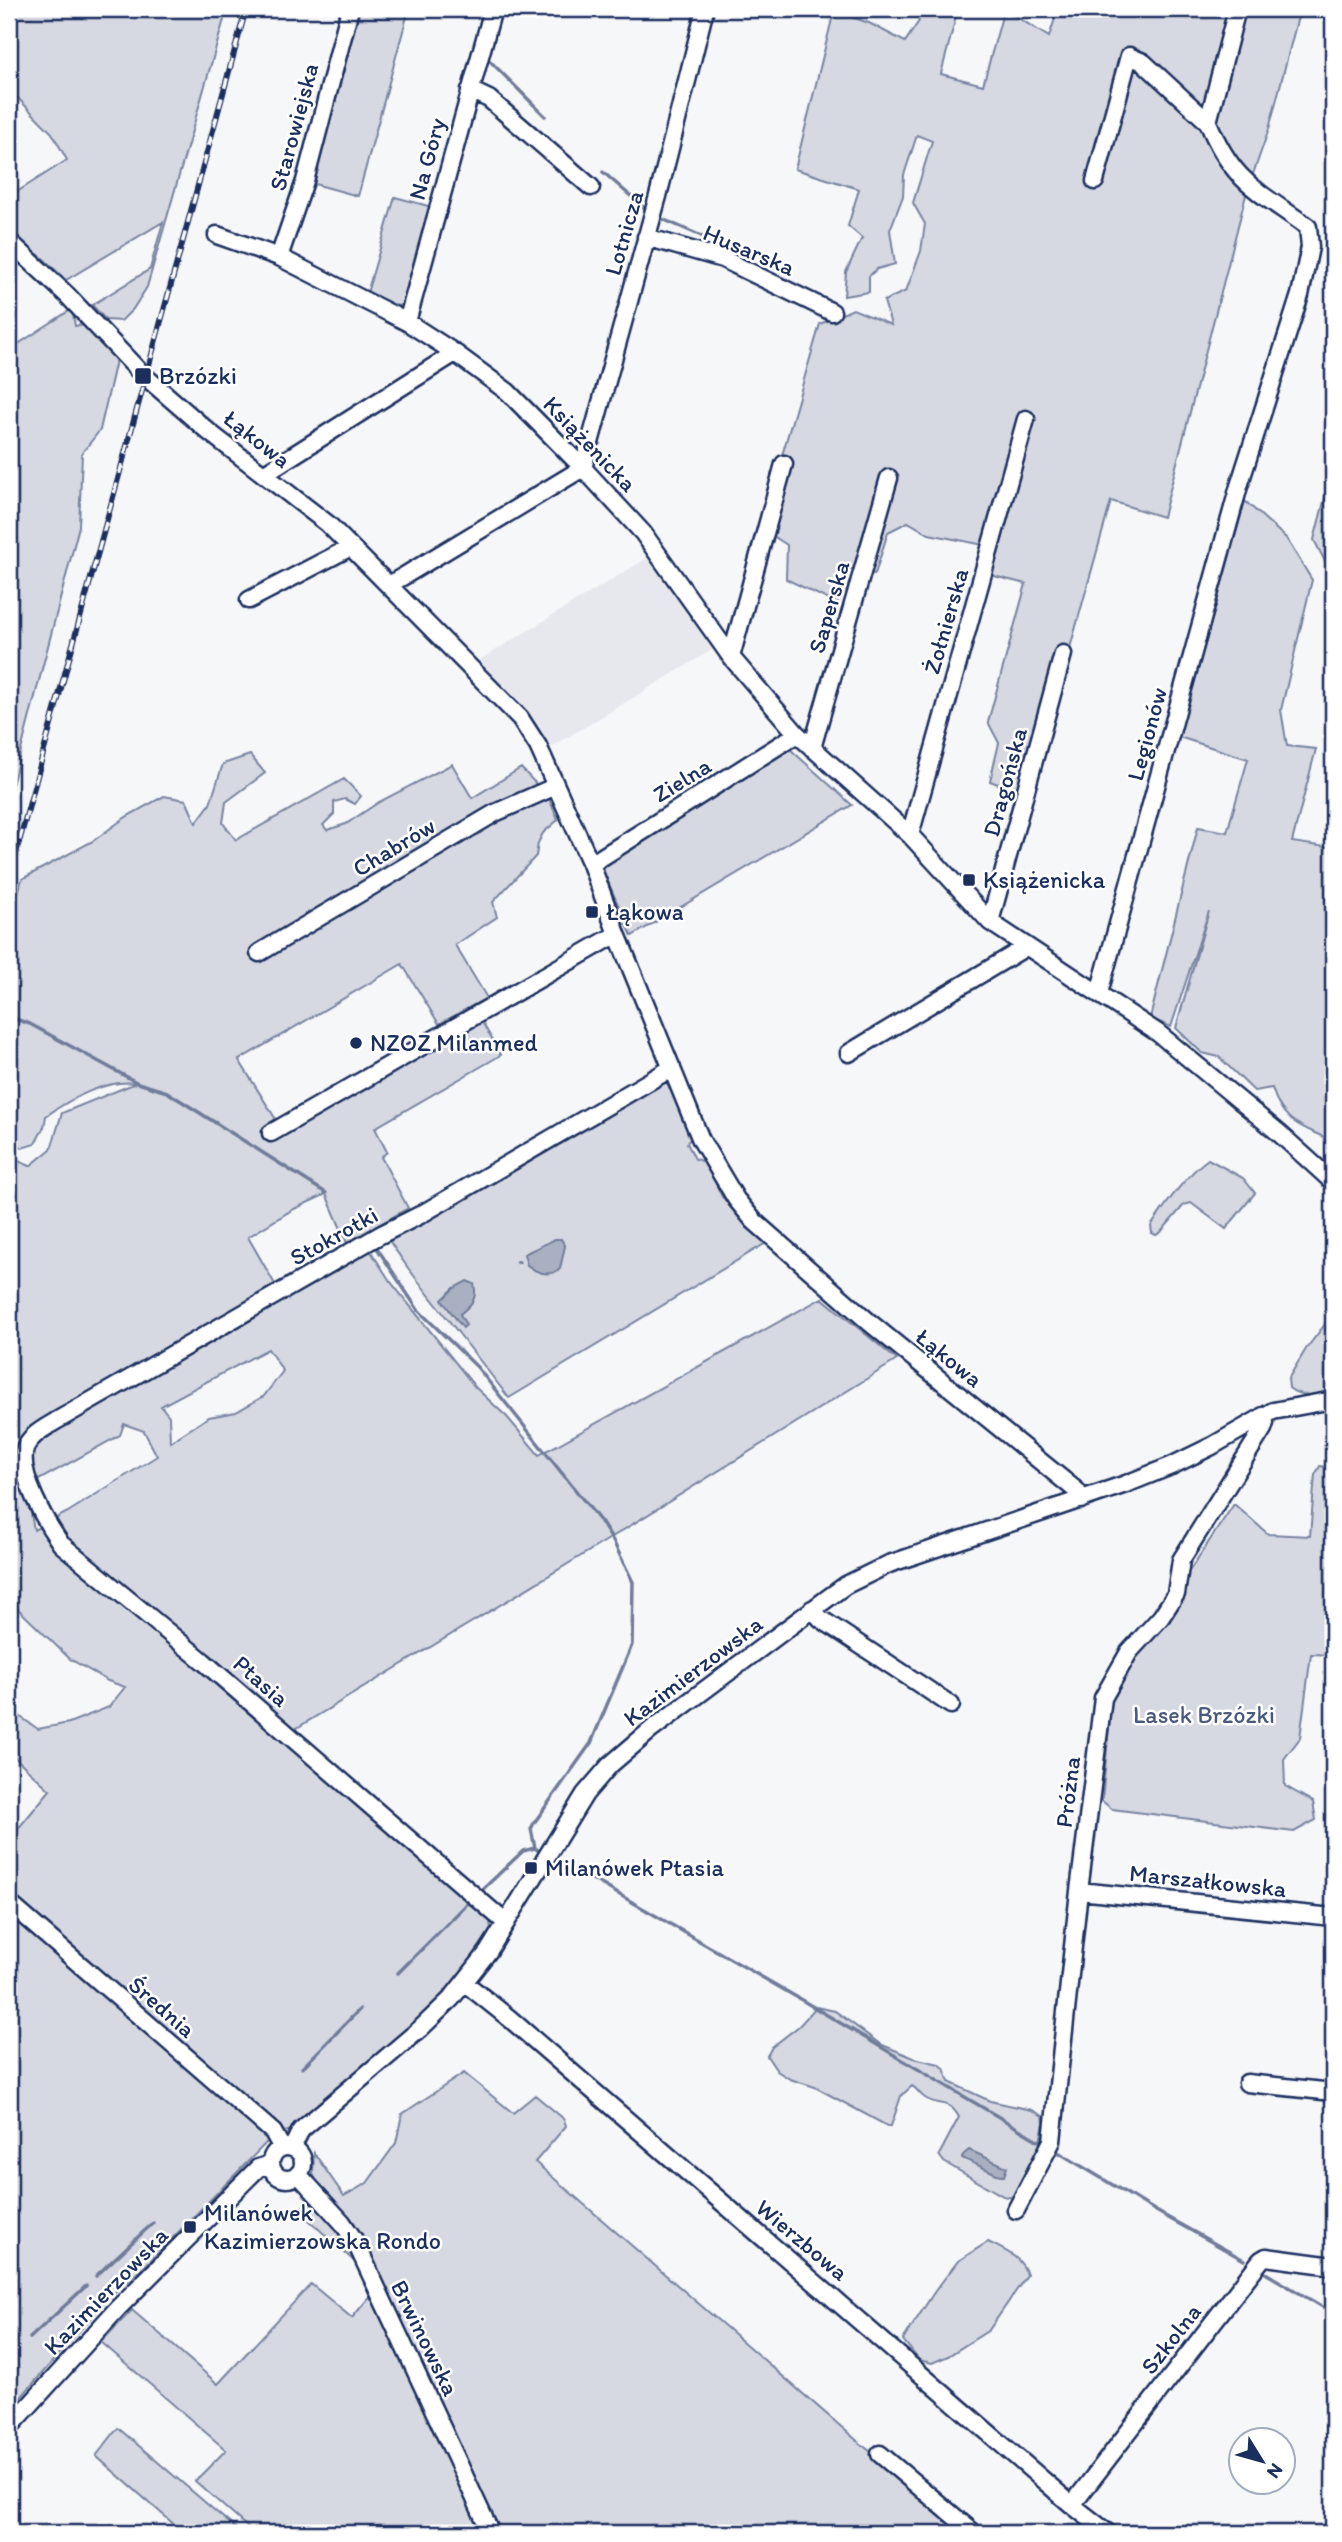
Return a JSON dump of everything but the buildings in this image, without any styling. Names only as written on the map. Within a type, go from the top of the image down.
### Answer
[{"type":"street","name":"Starowiejska","points":[[279,257],[305,181],[350,9]]},
{"type":"street","name":"Na Góry","points":[[407,322],[493,9]]},
{"type":"street","name":"Lotnicza","points":[[583,468],[705,9]]},
{"type":"street","points":[[1095,181],[1129,56],[1143,62],[1208,122],[1237,9]]},
{"type":"street","points":[[470,90],[489,99],[591,187]]},
{"type":"street","name":"Legionów","points":[[1099,993],[1239,486],[1300,295],[1310,247],[1308,227],[1248,186],[1234,172],[1218,148],[1208,122]]},
{"type":"street","name":"Książenicka","points":[[218,235],[279,257],[407,322],[455,353],[508,393],[643,533],[731,657],[797,734],[910,835],[990,922],[1158,1033],[1279,1133],[1333,1182]]},
{"type":"street","name":"Husarska","points":[[646,237],[723,259],[832,312]]},
{"type":"street","name":"Łąkowa","points":[[9,241],[68,296],[142,374],[209,432],[328,524],[520,718],[538,746],[591,864],[701,1140],[736,1199],[754,1221],[869,1321],[1077,1491],[1081,1500]]},
{"type":"street","points":[[265,473],[455,353]]},
{"type":"street","name":"Żołnierska","points":[[910,835],[1026,419]]},
{"type":"street","points":[[731,657],[784,464]]},
{"type":"street","points":[[389,585],[583,468]]},
{"type":"street","name":"Saperska","points":[[812,748],[889,478]]},
{"type":"street","points":[[249,600],[351,547]]},
{"type":"street","name":"Dragońska","points":[[990,922],[1063,653]]},
{"type":"street","name":"Zielna","points":[[591,864],[797,734]]},
{"type":"street","name":"Chabrów","points":[[259,953],[495,813],[556,786]]},
{"type":"street","points":[[271,1133],[617,934]]},
{"type":"street","points":[[849,1053],[1026,947]]},
{"type":"street","name":"Stokrotki","points":[[25,1450],[33,1437],[56,1421],[380,1235],[420,1215],[671,1068]]},
{"type":"street","name":"Kazimierzowska","points":[[287,2148],[301,2130],[420,2029],[465,1983],[506,1923],[584,1794],[610,1765],[812,1609],[846,1585],[889,1564],[1081,1500],[1182,1461],[1280,1409],[1333,1400]]},
{"type":"street","name":"Próżna","points":[[1016,2210],[1052,2141],[1103,1698],[1129,1652],[1161,1617],[1176,1594],[1181,1560],[1263,1429],[1263,1416]]},
{"type":"street","name":"Ptasia","points":[[25,1450],[24,1463],[35,1497],[48,1526],[61,1544],[203,1661],[506,1923]]},
{"type":"street","points":[[812,1609],[821,1619],[951,1705]]},
{"type":"street","name":"Marszałkowska","points":[[1079,1891],[1333,1917]]},
{"type":"street","name":"Średnia","points":[[9,1903],[273,2132],[287,2148]]},
{"type":"street","name":"Wierzbowa","points":[[465,1983],[509,2018],[1072,2505],[1108,2533]]},
{"type":"street","points":[[1247,2083],[1333,2092]]},
{"type":"street","points":[[287,2148],[297,2150],[303,2159],[298,2175],[293,2178],[282,2178],[273,2170],[271,2164],[274,2154],[287,2148]]},
{"type":"street","name":"Kazimierzowska","points":[[9,2428],[118,2308],[258,2168],[271,2164]]},
{"type":"street","name":"Brwinowska","points":[[298,2175],[342,2222],[355,2241],[491,2533]]},
{"type":"street","name":"Szkolna","points":[[1072,2505],[1261,2260],[1266,2257],[1333,2266]]},
{"type":"street","points":[[880,2454],[974,2533]]},
{"type":"shaded area","points":[[649,557],[712,650],[550,748],[525,710],[478,661]]},
{"type":"green space","points":[[9,9],[227,9],[147,287],[133,309],[121,321],[106,320],[92,305],[150,269],[163,222],[66,280],[43,258],[9,233],[9,197],[67,160],[52,133],[9,89]]},
{"type":"green space","points":[[360,9],[409,9],[358,196],[311,183]]},
{"type":"green space","points":[[882,9],[958,9],[941,74],[983,85],[1004,9],[1049,37],[1058,9],[1300,9],[1269,129],[1247,191],[1163,517],[1111,501],[1029,795],[990,781],[999,743],[988,722],[1026,584],[986,574],[999,548],[929,534],[908,522],[888,532],[875,574],[846,568],[837,604],[786,579],[787,545],[761,528],[820,324],[853,309],[891,325],[884,301],[906,291],[921,251],[925,224],[913,203],[932,141],[917,135],[904,175],[903,196],[890,230],[895,264],[877,269],[869,276],[869,292],[844,296],[846,272],[862,238],[848,226],[859,189],[795,169],[834,11],[869,23],[905,42],[919,21],[911,12]]},
{"type":"green space","points":[[395,197],[432,207],[404,305],[396,306],[367,293]]},
{"type":"green space","points":[[72,309],[75,326],[87,327],[98,334],[116,355],[115,365],[100,430],[82,453],[79,526],[9,797],[9,350]]},
{"type":"green space","points":[[1333,467],[1333,577],[1314,540]]},
{"type":"green space","points":[[1245,501],[1286,538],[1312,580],[1281,710],[1287,746],[1316,749],[1292,842],[1333,848],[1333,1129],[1328,1139],[1286,1115],[1272,1088],[1254,1091],[1219,1057],[1202,1053],[1176,1028],[1209,911],[1171,1027],[1150,1018],[1198,827],[1227,832],[1248,759],[1179,737]]},
{"type":"green space","points":[[790,749],[852,805],[632,936],[601,866]]},
{"type":"green space","points":[[250,755],[265,773],[226,802],[223,823],[236,840],[344,779],[361,796],[355,804],[345,799],[334,802],[334,814],[323,825],[327,830],[346,824],[379,802],[452,764],[472,798],[521,768],[538,786],[543,784],[558,820],[543,833],[536,856],[493,902],[497,917],[455,945],[487,998],[439,1024],[402,964],[239,1060],[285,1134],[482,1022],[501,1055],[375,1128],[387,1152],[381,1157],[408,1208],[347,1243],[326,1194],[292,1210],[248,1237],[276,1286],[368,1247],[390,1281],[475,1387],[507,1417],[539,1455],[822,1298],[897,1360],[292,1731],[489,1914],[491,1929],[460,1975],[424,2014],[292,2130],[284,2132],[9,1893],[9,1823],[17,1830],[50,1790],[9,1752],[9,1709],[38,1729],[69,1723],[109,1707],[125,1687],[108,1681],[70,1659],[15,1606],[9,1611],[9,1157],[30,1166],[51,1149],[62,1113],[136,1083],[101,1087],[66,1103],[46,1116],[44,1127],[35,1144],[22,1148],[9,1137],[9,925],[22,879],[93,841],[126,817],[164,796],[186,800],[196,823],[210,804],[223,764]],"holes":[[[268,1349],[283,1371],[264,1396],[236,1412],[209,1417],[170,1442],[169,1416],[161,1406]],[[124,1424],[144,1431],[157,1456],[68,1512],[34,1530],[26,1487],[120,1435]]]},
{"type":"green space","points":[[663,1078],[669,1080],[692,1136],[687,1143],[695,1159],[706,1162],[722,1197],[766,1243],[509,1398],[388,1239]]},
{"type":"green space","points":[[1208,1159],[1243,1178],[1255,1193],[1226,1229],[1191,1203],[1184,1205],[1161,1232],[1156,1235],[1152,1233],[1151,1226],[1170,1199]]},
{"type":"green space","points":[[1333,1314],[1333,1391],[1299,1394],[1289,1388],[1288,1379],[1306,1349]]},
{"type":"green space","name":"Lasek Brzózki","points":[[1320,1466],[1333,1468],[1333,1655],[1311,1654],[1300,1738],[1284,1759],[1285,1786],[1313,1802],[1316,1820],[1294,1832],[1112,1809],[1102,1801],[1113,1685],[1234,1504],[1268,1534],[1310,1536],[1315,1475]]},
{"type":"green space","points":[[9,1913],[269,2140],[143,2268],[110,2296],[9,2411]]},
{"type":"green space","points":[[816,2007],[835,2011],[880,2044],[914,2058],[939,2064],[944,2068],[949,2082],[990,2101],[1032,2110],[1043,2116],[1037,2157],[1014,2198],[1003,2196],[944,2162],[939,2155],[959,2117],[951,2107],[930,2101],[912,2086],[901,2096],[891,2126],[887,2126],[815,2087],[790,2079],[777,2071],[767,2056],[772,2047],[799,2026]]},
{"type":"green space","points":[[464,2073],[513,2113],[535,2095],[564,2119],[566,2126],[535,2162],[861,2444],[973,2533],[496,2533],[313,2174],[314,2153],[344,2196],[367,2183],[396,2143],[402,2114]]},
{"type":"green space","points":[[310,2198],[344,2236],[357,2264],[299,2211]]},
{"type":"green space","points":[[988,2242],[1017,2259],[1027,2275],[989,2330],[932,2363],[919,2360],[903,2340],[958,2261]]},
{"type":"green space","points":[[311,2284],[352,2318],[371,2295],[410,2370],[484,2533],[254,2533],[195,2481],[226,2450],[101,2342],[132,2310],[218,2384]]},
{"type":"green space","points":[[118,2428],[241,2533],[184,2533],[96,2456]]},
{"type":"water","points":[[555,1239],[561,1239],[565,1246],[560,1269],[543,1273],[527,1265],[524,1254]]},
{"type":"water","points":[[467,1281],[474,1284],[475,1294],[470,1305],[460,1314],[466,1325],[463,1328],[442,1300],[454,1288]]},
{"type":"water","points":[[969,2150],[1007,2167],[1004,2176],[962,2158]]},
{"type":"waterway","points":[[490,61],[545,116]]},
{"type":"waterway","points":[[603,172],[649,212]]},
{"type":"waterway","points":[[660,218],[706,238]]},
{"type":"waterway","points":[[9,1017],[30,1024],[138,1083],[167,1092],[326,1193]]},
{"type":"waterway","points":[[375,1245],[418,1310],[477,1367],[601,1522],[633,1582],[632,1645],[591,1743],[531,1829],[535,1848],[539,1851]]},
{"type":"waterway","points":[[481,1891],[523,1851],[535,1848]]},
{"type":"waterway","points":[[575,1869],[1044,2144]]},
{"type":"waterway","points":[[398,1973],[471,1900]]},
{"type":"waterway","points":[[302,2068],[360,2009]]},
{"type":"waterway","points":[[1053,2149],[1244,2260]]},
{"type":"waterway","points":[[96,2276],[153,2223]]},
{"type":"waterway","points":[[1262,2271],[1333,2313]]},
{"type":"waterway","points":[[30,2338],[86,2286]]},
{"type":"railway","points":[[9,879],[246,9]]},
{"type":"place","name":"Brzózki","points":[[143,376]]},
{"type":"place","name":"Książenicka","points":[[969,880]]},
{"type":"place","name":"Łąkowa","points":[[592,912]]},
{"type":"place","name":"NZOZ Milanmed","points":[[356,1043]]},
{"type":"place","name":"Milanówek Ptasia","points":[[531,1868]]},
{"type":"place","name":"Milanówek Kazimierzowska Rondo","points":[[190,2227]]}]
